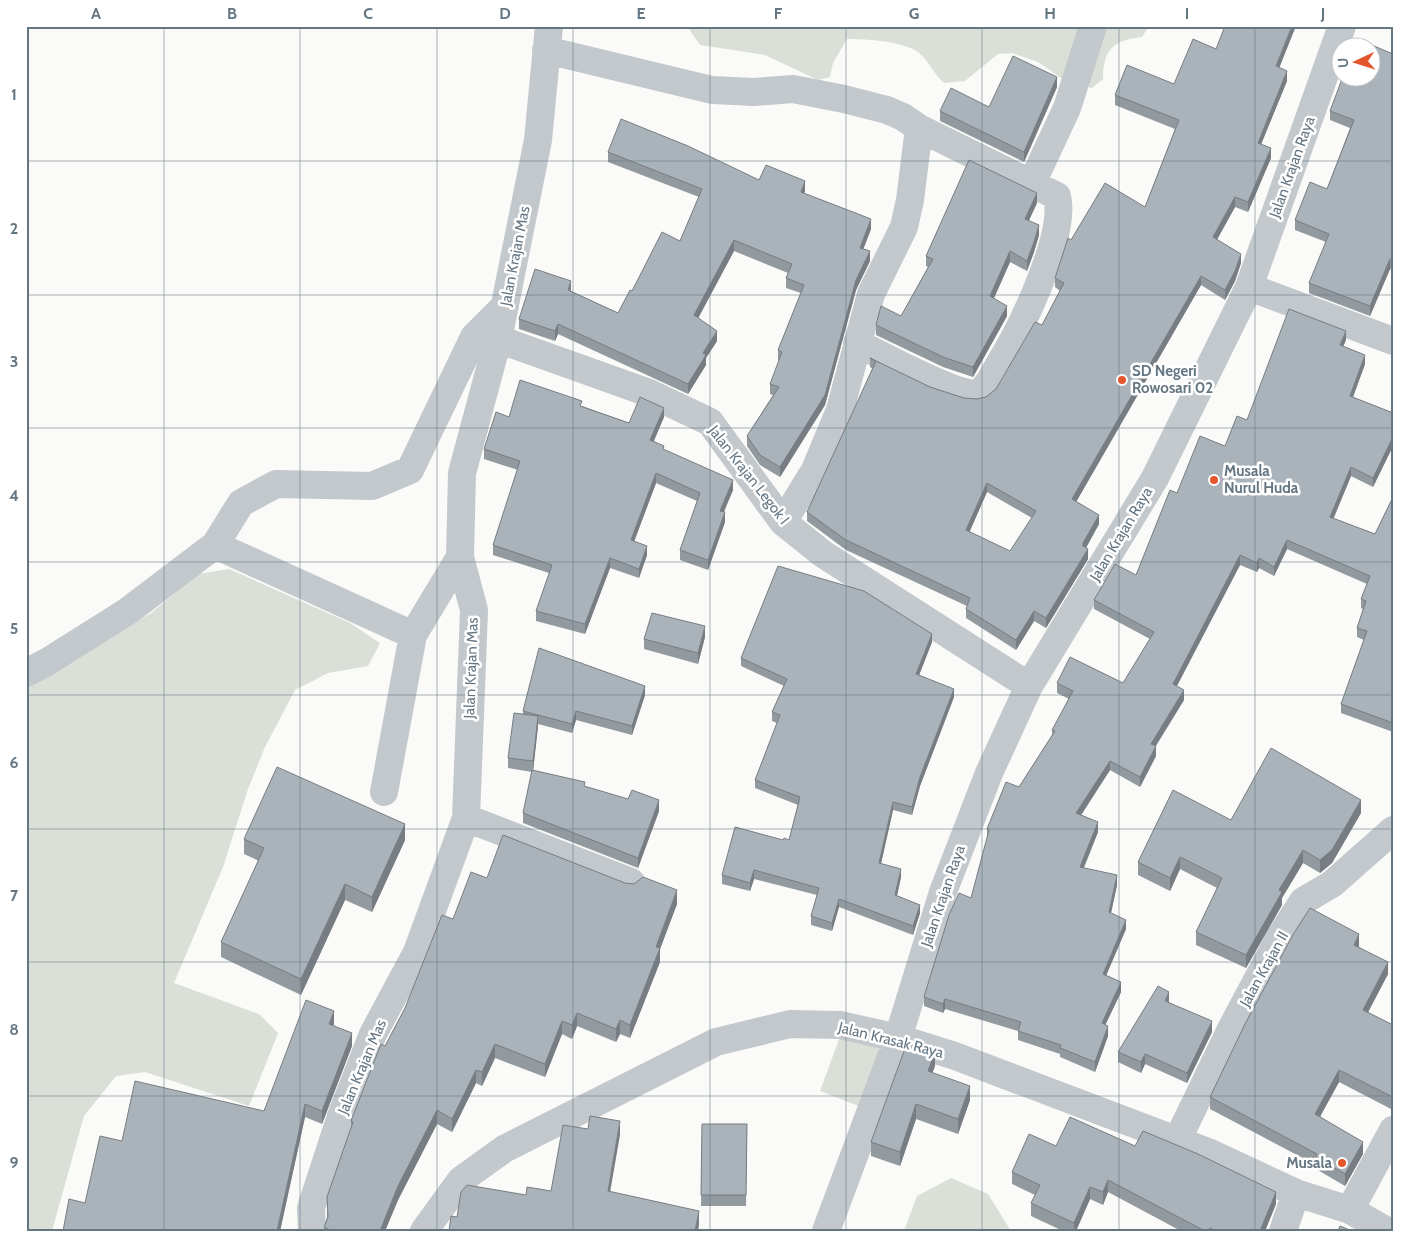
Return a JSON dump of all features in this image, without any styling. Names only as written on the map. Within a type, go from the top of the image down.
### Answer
[{"type":"street","points":[[1032,183],[1067,108],[1093,26]]},
{"type":"street","name":"Jalan Krajan Raya","points":[[826,1231],[898,1038],[942,892],[988,773],[1029,686],[1155,478],[1249,287],[1342,26]]},
{"type":"street","points":[[548,38],[712,90],[754,92],[793,89],[887,110],[903,117],[919,128],[1057,196],[1059,206],[1054,237],[1031,307],[1017,336],[982,391],[972,394],[949,386],[857,343]]},
{"type":"street","name":"Jalan Krajan Mas","points":[[312,1231],[311,1208],[341,1116],[373,1034],[417,952],[466,818],[474,610],[460,557],[462,473],[498,338],[538,140],[548,38]]},
{"type":"street","points":[[783,522],[815,470],[840,410],[871,294],[904,227],[910,200],[919,128]]},
{"type":"street","points":[[1249,287],[1393,341]]},
{"type":"street","points":[[26,673],[128,612],[215,545],[241,503],[276,484],[372,486],[410,470],[474,337],[505,306]]},
{"type":"street","name":"Jalan Krajan Legok I","points":[[498,338],[650,393],[710,422],[783,522],[823,554],[1029,686]]},
{"type":"street","points":[[215,545],[413,635]]},
{"type":"street","points":[[384,792],[413,635],[460,557]]},
{"type":"street","points":[[466,818],[631,882]]},
{"type":"street","name":"Jalan Krajan II","points":[[1178,1141],[1231,1029],[1280,937],[1303,901],[1332,884],[1393,830]]},
{"type":"street","name":"Jalan Krasak Raya","points":[[424,1231],[461,1180],[504,1149],[716,1042],[790,1024],[840,1026],[898,1038],[954,1056],[1208,1152],[1296,1193],[1350,1210],[1387,1231]]},
{"type":"street","points":[[1350,1210],[1393,1130]]},
{"type":"street","points":[[1283,1231],[1296,1193]]},
{"type":"shaded area","points":[[687,26],[1149,26],[1142,37],[1132,38],[1112,48],[1105,61],[1103,79],[1092,88],[1064,80],[1038,62],[1012,53],[998,54],[965,81],[944,83],[923,56],[913,49],[884,41],[855,39],[847,39],[833,63],[830,77],[818,80],[765,55],[700,45]]},
{"type":"shaded area","points":[[229,569],[350,623],[380,643],[368,666],[328,673],[295,690],[265,747],[248,789],[223,867],[174,983],[259,1014],[278,1033],[249,1106],[145,1072],[116,1076],[84,1116],[52,1231],[26,1231],[26,689],[151,613],[198,574]]},
{"type":"shaded area","points":[[841,1034],[882,1049],[861,1107],[820,1091]]},
{"type":"shaded area","points":[[951,1178],[988,1194],[1011,1231],[904,1231],[917,1196]]},
{"type":"building","points":[[1225,26],[1292,26],[1276,66],[1287,71],[1258,143],[1271,148],[1248,202],[1235,197],[1213,237],[1241,254],[1225,290],[1201,276],[1072,499],[1099,515],[1083,543],[1083,546],[1088,549],[1046,618],[1034,611],[1016,640],[966,609],[970,598],[846,540],[807,512],[876,361],[870,358],[930,387],[964,398],[977,399],[986,397],[996,389],[1035,322],[1042,325],[1064,283],[1055,278],[1068,238],[1071,240],[1105,183],[1145,207],[1179,120],[1115,95],[1127,65],[1174,84],[1193,39],[1216,49]],"holes":[[[987,483],[1036,511],[1010,551],[966,530]]]},
{"type":"building","points":[[1382,49],[1393,54],[1393,260],[1390,259],[1370,306],[1309,283],[1329,234],[1295,220],[1310,182],[1327,189],[1354,120],[1330,111],[1339,88],[1382,88]]},
{"type":"building","points":[[1013,56],[1057,77],[1024,152],[940,111],[951,88],[989,107]]},
{"type":"building","points":[[621,119],[688,146],[759,180],[766,165],[805,181],[801,192],[871,219],[860,248],[870,251],[856,280],[825,395],[780,467],[760,455],[747,436],[779,387],[770,384],[782,352],[778,350],[804,285],[786,278],[792,264],[734,240],[694,315],[717,331],[703,353],[706,355],[688,384],[558,324],[555,331],[519,319],[535,269],[571,281],[568,290],[618,313],[630,290],[632,291],[662,232],[680,241],[702,189],[608,152]]},
{"type":"building","points":[[969,160],[1037,193],[1025,219],[1039,225],[1027,261],[1010,251],[990,296],[1007,306],[973,367],[943,357],[876,325],[881,306],[901,316],[933,259],[926,256]]},
{"type":"building","points":[[1289,309],[1346,331],[1340,345],[1365,355],[1350,396],[1393,413],[1393,437],[1373,478],[1351,467],[1330,517],[1375,534],[1393,497],[1393,723],[1341,704],[1367,631],[1357,628],[1366,601],[1361,599],[1370,576],[1287,540],[1274,567],[1259,558],[1257,563],[1240,555],[1173,684],[1184,690],[1151,744],[1156,746],[1140,777],[1110,761],[1076,813],[1098,822],[1080,867],[1117,875],[1109,912],[1126,920],[1103,974],[1121,982],[1102,1023],[1108,1026],[1095,1062],[1060,1048],[1061,1045],[1018,1031],[1021,1022],[945,999],[943,1004],[924,997],[949,915],[959,893],[971,898],[989,830],[987,829],[1006,782],[1019,787],[1055,731],[1052,730],[1073,691],[1057,683],[1070,657],[1123,683],[1154,632],[1094,600],[1115,564],[1136,575],[1170,490],[1177,493],[1200,436],[1225,446],[1237,416],[1247,420]]},
{"type":"building","points":[[520,380],[582,401],[580,406],[629,423],[640,397],[664,408],[650,440],[664,446],[663,449],[733,480],[720,511],[725,512],[708,560],[680,550],[700,493],[656,473],[631,540],[647,546],[639,569],[610,558],[585,624],[536,611],[552,565],[493,545],[520,461],[484,449],[496,412],[509,417]]},
{"type":"building","points":[[778,566],[864,591],[932,634],[916,674],[954,689],[920,777],[912,807],[893,802],[879,863],[901,869],[895,895],[920,905],[913,926],[839,899],[832,923],[811,916],[819,888],[754,870],[750,883],[722,875],[735,827],[789,840],[800,797],[755,780],[780,715],[772,712],[787,679],[741,658]]},
{"type":"building","points":[[652,613],[705,626],[698,653],[644,639]]},
{"type":"building","points":[[539,648],[645,686],[632,726],[576,711],[572,724],[523,711]]},
{"type":"building","points":[[514,713],[538,716],[533,761],[508,758]]},
{"type":"building","points":[[1271,748],[1361,800],[1332,850],[1320,860],[1303,850],[1279,890],[1282,892],[1246,955],[1196,932],[1222,878],[1180,857],[1170,878],[1138,862],[1173,790],[1231,820]]},
{"type":"building","points":[[277,767],[405,824],[372,897],[345,884],[301,979],[221,942],[264,848],[244,839]]},
{"type":"building","points":[[532,770],[585,782],[584,786],[628,799],[632,790],[659,800],[638,858],[523,813]]},
{"type":"building","points":[[503,835],[625,883],[634,884],[643,877],[677,890],[656,947],[660,948],[630,1025],[620,1020],[616,1029],[577,1013],[572,1025],[562,1021],[545,1064],[495,1044],[482,1072],[476,1070],[452,1119],[437,1110],[398,1186],[380,1231],[332,1231],[324,1227],[328,1217],[327,1197],[353,1122],[351,1121],[381,1044],[385,1046],[405,1008],[442,915],[453,919],[471,872],[487,878]]},
{"type":"building","points":[[1310,908],[1359,934],[1354,945],[1388,962],[1363,1010],[1393,1025],[1393,1097],[1339,1070],[1315,1114],[1363,1142],[1345,1174],[1316,1157],[1317,1154],[1210,1097],[1245,1024],[1294,933]]},
{"type":"building","points":[[1158,986],[1169,992],[1165,1001],[1212,1021],[1187,1073],[1145,1054],[1141,1062],[1118,1052]]},
{"type":"building","points":[[306,1000],[334,1011],[329,1024],[352,1033],[322,1111],[305,1104],[277,1231],[63,1231],[69,1199],[85,1203],[100,1136],[122,1141],[135,1081],[264,1111]]},
{"type":"building","points":[[907,1043],[935,1052],[928,1071],[970,1086],[958,1119],[916,1104],[900,1152],[871,1142]]},
{"type":"building","points":[[590,1116],[620,1121],[608,1191],[699,1211],[695,1231],[449,1231],[451,1216],[457,1217],[461,1192],[467,1185],[526,1195],[527,1187],[551,1191],[563,1125],[588,1129]]},
{"type":"building","points":[[1070,1117],[1135,1146],[1143,1131],[1198,1154],[1276,1192],[1260,1231],[1216,1231],[1210,1228],[1209,1231],[1205,1231],[1108,1180],[1103,1192],[1090,1187],[1074,1223],[1031,1203],[1040,1185],[1012,1172],[1029,1134],[1056,1146]]},
{"type":"building","points":[[702,1124],[747,1124],[746,1195],[701,1195]]},
{"type":"building","points":[[1340,1226],[1352,1231],[1338,1231]]},
{"type":"place","name":"SD Negeri Rowosari 02","points":[[1122,380]]},
{"type":"place","name":"Musala Nurul Huda","points":[[1214,480]]},
{"type":"place","name":"Musala","points":[[1342,1163]]}]
